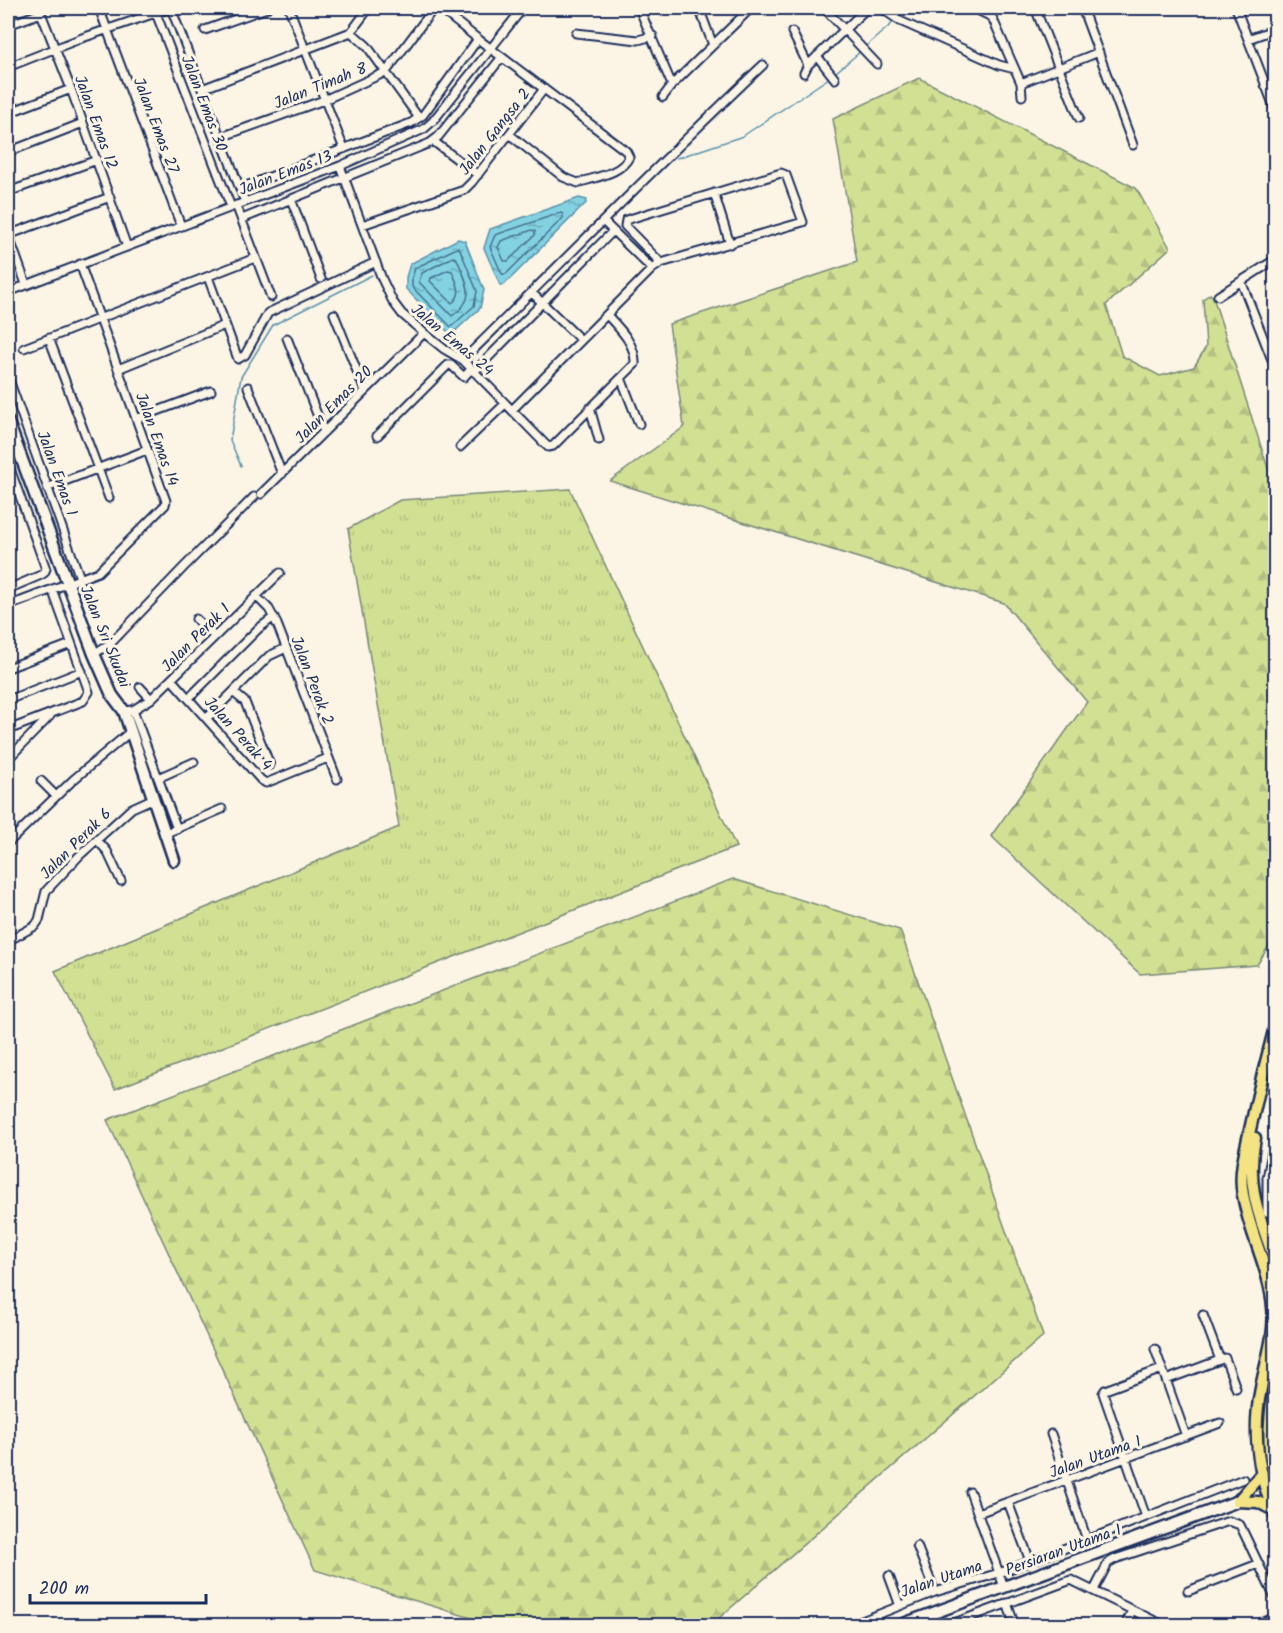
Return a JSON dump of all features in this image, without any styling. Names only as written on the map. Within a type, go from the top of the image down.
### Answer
[{"type":"main road","points":[[1274,1513],[1258,1455],[1257,1423],[1260,1391],[1273,1331],[1274,1306],[1250,1229],[1242,1176],[1252,1117],[1275,1023]]},
{"type":"main road","points":[[1275,1053],[1257,1129],[1251,1170],[1253,1199],[1263,1214],[1275,1264]]},
{"type":"main road","points":[[1275,1377],[1272,1394],[1270,1456],[1275,1481]]},
{"type":"main road","points":[[1238,1502],[1262,1473]]},
{"type":"main road","points":[[1238,1502],[1258,1502],[1274,1513]]},
{"type":"street","name":"Jalan Emas 27","points":[[99,8],[181,226]]},
{"type":"street","points":[[8,68],[56,48],[108,31],[155,10],[171,8],[246,202]]},
{"type":"street","points":[[205,30],[267,8]]},
{"type":"street","points":[[289,8],[344,149]]},
{"type":"street","points":[[202,89],[351,32],[369,8]]},
{"type":"street","name":"Jalan Timah 8","points":[[221,137],[324,100],[386,72],[434,8]]},
{"type":"street","points":[[439,8],[626,151],[629,158],[626,165],[578,183],[563,177],[509,134]]},
{"type":"street","name":"Jalan Emas 13","points":[[8,292],[340,166],[424,129],[433,121],[523,8]]},
{"type":"street","points":[[639,8],[653,36],[672,85]]},
{"type":"street","points":[[699,8],[713,45]]},
{"type":"street","points":[[663,97],[672,85],[751,8]]},
{"type":"street","points":[[824,8],[877,64]]},
{"type":"street","points":[[804,73],[808,65],[867,8]]},
{"type":"street","points":[[881,8],[897,20],[999,65],[1015,69]]},
{"type":"street","points":[[973,8],[992,16]]},
{"type":"street","points":[[988,8],[1021,83],[1022,96]]},
{"type":"street","points":[[1035,8],[1079,118]]},
{"type":"street","points":[[1082,8],[1133,145]]},
{"type":"street","points":[[1236,8],[1275,112]]},
{"type":"street","points":[[8,25],[40,10]]},
{"type":"street","name":"Jalan Emas 12","points":[[40,10],[56,48],[127,247]]},
{"type":"street","name":"Jalan Emas 30","points":[[155,10],[233,206],[242,219],[271,297]]},
{"type":"street","points":[[1248,39],[1275,28]]},
{"type":"street","points":[[351,32],[367,46],[419,118]]},
{"type":"street","points":[[792,32],[808,65]]},
{"type":"street","points":[[576,33],[638,40],[653,36]]},
{"type":"street","points":[[241,188],[419,118],[478,39]]},
{"type":"street","points":[[1021,83],[1099,52]]},
{"type":"street","points":[[817,56],[832,76]]},
{"type":"street","points":[[242,219],[433,141],[502,57]]},
{"type":"street","points":[[463,360],[604,222],[681,142],[763,65]]},
{"type":"street","points":[[1265,85],[1275,81]]},
{"type":"street","points":[[8,112],[71,89]]},
{"type":"street","name":"Jalan Gangsa 2","points":[[362,225],[464,189],[478,175],[544,89]]},
{"type":"street","points":[[8,152],[83,123]]},
{"type":"street","points":[[433,141],[478,175]]},
{"type":"street","points":[[8,192],[97,160]]},
{"type":"street","name":"Jalan Emas 24","points":[[340,166],[376,262],[393,302],[402,314],[444,349],[463,360],[546,446],[550,447],[590,408]]},
{"type":"street","points":[[512,410],[652,269],[661,263],[803,222],[784,173],[626,220],[625,226],[661,263]]},
{"type":"street","points":[[714,193],[730,244]]},
{"type":"street","points":[[26,285],[8,234],[110,197]]},
{"type":"street","points":[[291,199],[321,279]]},
{"type":"street","points":[[604,222],[652,269]]},
{"type":"street","points":[[377,436],[448,365],[464,377],[544,303],[613,231]]},
{"type":"street","points":[[24,348],[255,258]]},
{"type":"street","points":[[1218,296],[1275,259]]},
{"type":"street","points":[[208,277],[238,359],[245,356],[268,313],[376,262]]},
{"type":"street","name":"Jalan Emas 14","points":[[8,606],[98,572],[165,505],[166,501],[80,264]]},
{"type":"street","points":[[1241,281],[1275,370]]},
{"type":"street","points":[[532,293],[581,340]]},
{"type":"street","points":[[334,314],[365,391]]},
{"type":"street","points":[[600,440],[590,408],[636,361],[625,335],[607,315]]},
{"type":"street","points":[[117,369],[225,325]]},
{"type":"street","name":"Jalan Emas 20","points":[[94,654],[112,642],[183,567],[282,474],[423,333]]},
{"type":"street","points":[[49,338],[109,498]]},
{"type":"street","points":[[287,338],[324,432]]},
{"type":"street","name":"Jalan Emas 1","points":[[8,377],[80,578]]},
{"type":"street","points":[[621,378],[639,424]]},
{"type":"street","points":[[248,387],[282,474]]},
{"type":"street","points":[[136,419],[211,391]]},
{"type":"street","points":[[460,447],[505,404]]},
{"type":"street","name":"Jalan Sri Skudai","points":[[8,422],[94,654],[112,695],[128,711],[130,732],[174,860]]},
{"type":"street","points":[[49,487],[147,450]]},
{"type":"street","points":[[8,463],[46,569],[44,573],[8,589]]},
{"type":"street","name":"Jalan Perak 1","points":[[128,711],[151,699],[172,680],[280,573]]},
{"type":"street","points":[[8,730],[83,701],[87,696],[89,689],[52,589]]},
{"type":"street","name":"Jalan Perak 2","points":[[256,596],[274,617],[337,779]]},
{"type":"street","points":[[189,698],[274,617]]},
{"type":"street","points":[[196,619],[214,636]]},
{"type":"street","points":[[8,668],[71,644]]},
{"type":"street","points":[[207,718],[269,656],[286,648]]},
{"type":"street","points":[[8,700],[82,672]]},
{"type":"street","name":"Jalan Perak 4","points":[[172,680],[266,783],[328,758]]},
{"type":"street","points":[[140,687],[151,699]]},
{"type":"street","points":[[233,692],[245,702],[270,765]]},
{"type":"street","points":[[128,711],[158,778],[177,829]]},
{"type":"street","points":[[8,759],[51,714]]},
{"type":"street","points":[[8,843],[56,796],[130,732]]},
{"type":"street","points":[[158,778],[194,762]]},
{"type":"street","points":[[41,781],[56,796]]},
{"type":"street","name":"Jalan Perak 6","points":[[8,941],[35,926],[39,920],[46,891],[97,840],[132,808],[152,799]]},
{"type":"street","points":[[164,834],[222,809]]},
{"type":"street","points":[[97,840],[107,851],[121,881]]},
{"type":"street","points":[[1275,1132],[1263,1214],[1275,1209]]},
{"type":"street","points":[[1203,1315],[1236,1388]]},
{"type":"street","points":[[1155,1349],[1186,1436]]},
{"type":"street","points":[[1166,1380],[1222,1359]]},
{"type":"street","points":[[1146,1517],[1104,1391],[1162,1369]]},
{"type":"street","name":"Jalan Utama 1","points":[[978,1513],[1220,1423]]},
{"type":"street","points":[[1051,1434],[1087,1540]]},
{"type":"street","name":"Jalan Utama","points":[[849,1626],[935,1592],[1030,1562],[1243,1479]]},
{"type":"street","points":[[970,1492],[1004,1587]]},
{"type":"street","points":[[1008,1502],[1030,1562]]},
{"type":"street","name":"Persiaran Utama 1","points":[[898,1626],[1238,1502]]},
{"type":"street","points":[[1094,1590],[1108,1563],[1115,1558],[1229,1521],[1240,1525],[1275,1600]]},
{"type":"street","points":[[917,1546],[935,1592]]},
{"type":"street","points":[[1188,1591],[1258,1564]]},
{"type":"street","points":[[889,1576],[900,1606]]},
{"type":"street","points":[[946,1626],[1071,1580],[1165,1626]]},
{"type":"street","points":[[1007,1603],[1015,1626]]},
{"type":"street","points":[[1125,1626],[1132,1610]]},
{"type":"street","points":[[1254,1626],[1275,1617]]},
{"type":"green space","points":[[919,78],[1136,188],[1170,248],[1106,305],[1122,356],[1160,376],[1194,367],[1206,347],[1203,299],[1210,294],[1213,297],[1275,490],[1276,934],[1257,965],[1140,974],[991,836],[1087,702],[1004,603],[610,481],[684,427],[669,324],[857,262],[833,119]]},
{"type":"green space","points":[[570,489],[736,847],[115,1089],[55,971],[399,827],[348,529],[400,500]]},
{"type":"green space","points":[[733,879],[900,930],[1043,1336],[711,1625],[494,1625],[315,1570],[107,1120]]},
{"type":"water","points":[[579,198],[587,200],[586,203],[504,285],[500,285],[484,248],[490,229]]},
{"type":"water","points":[[458,239],[465,241],[484,290],[480,308],[451,335],[406,289],[406,277],[410,264]]},
{"type":"waterway","points":[[898,18],[910,8]]},
{"type":"waterway","points":[[864,48],[895,21]]},
{"type":"waterway","points":[[835,73],[861,51]]},
{"type":"waterway","points":[[677,158],[743,136],[829,78]]},
{"type":"waterway","points":[[241,466],[230,440],[241,377],[273,325],[372,275]]}]
